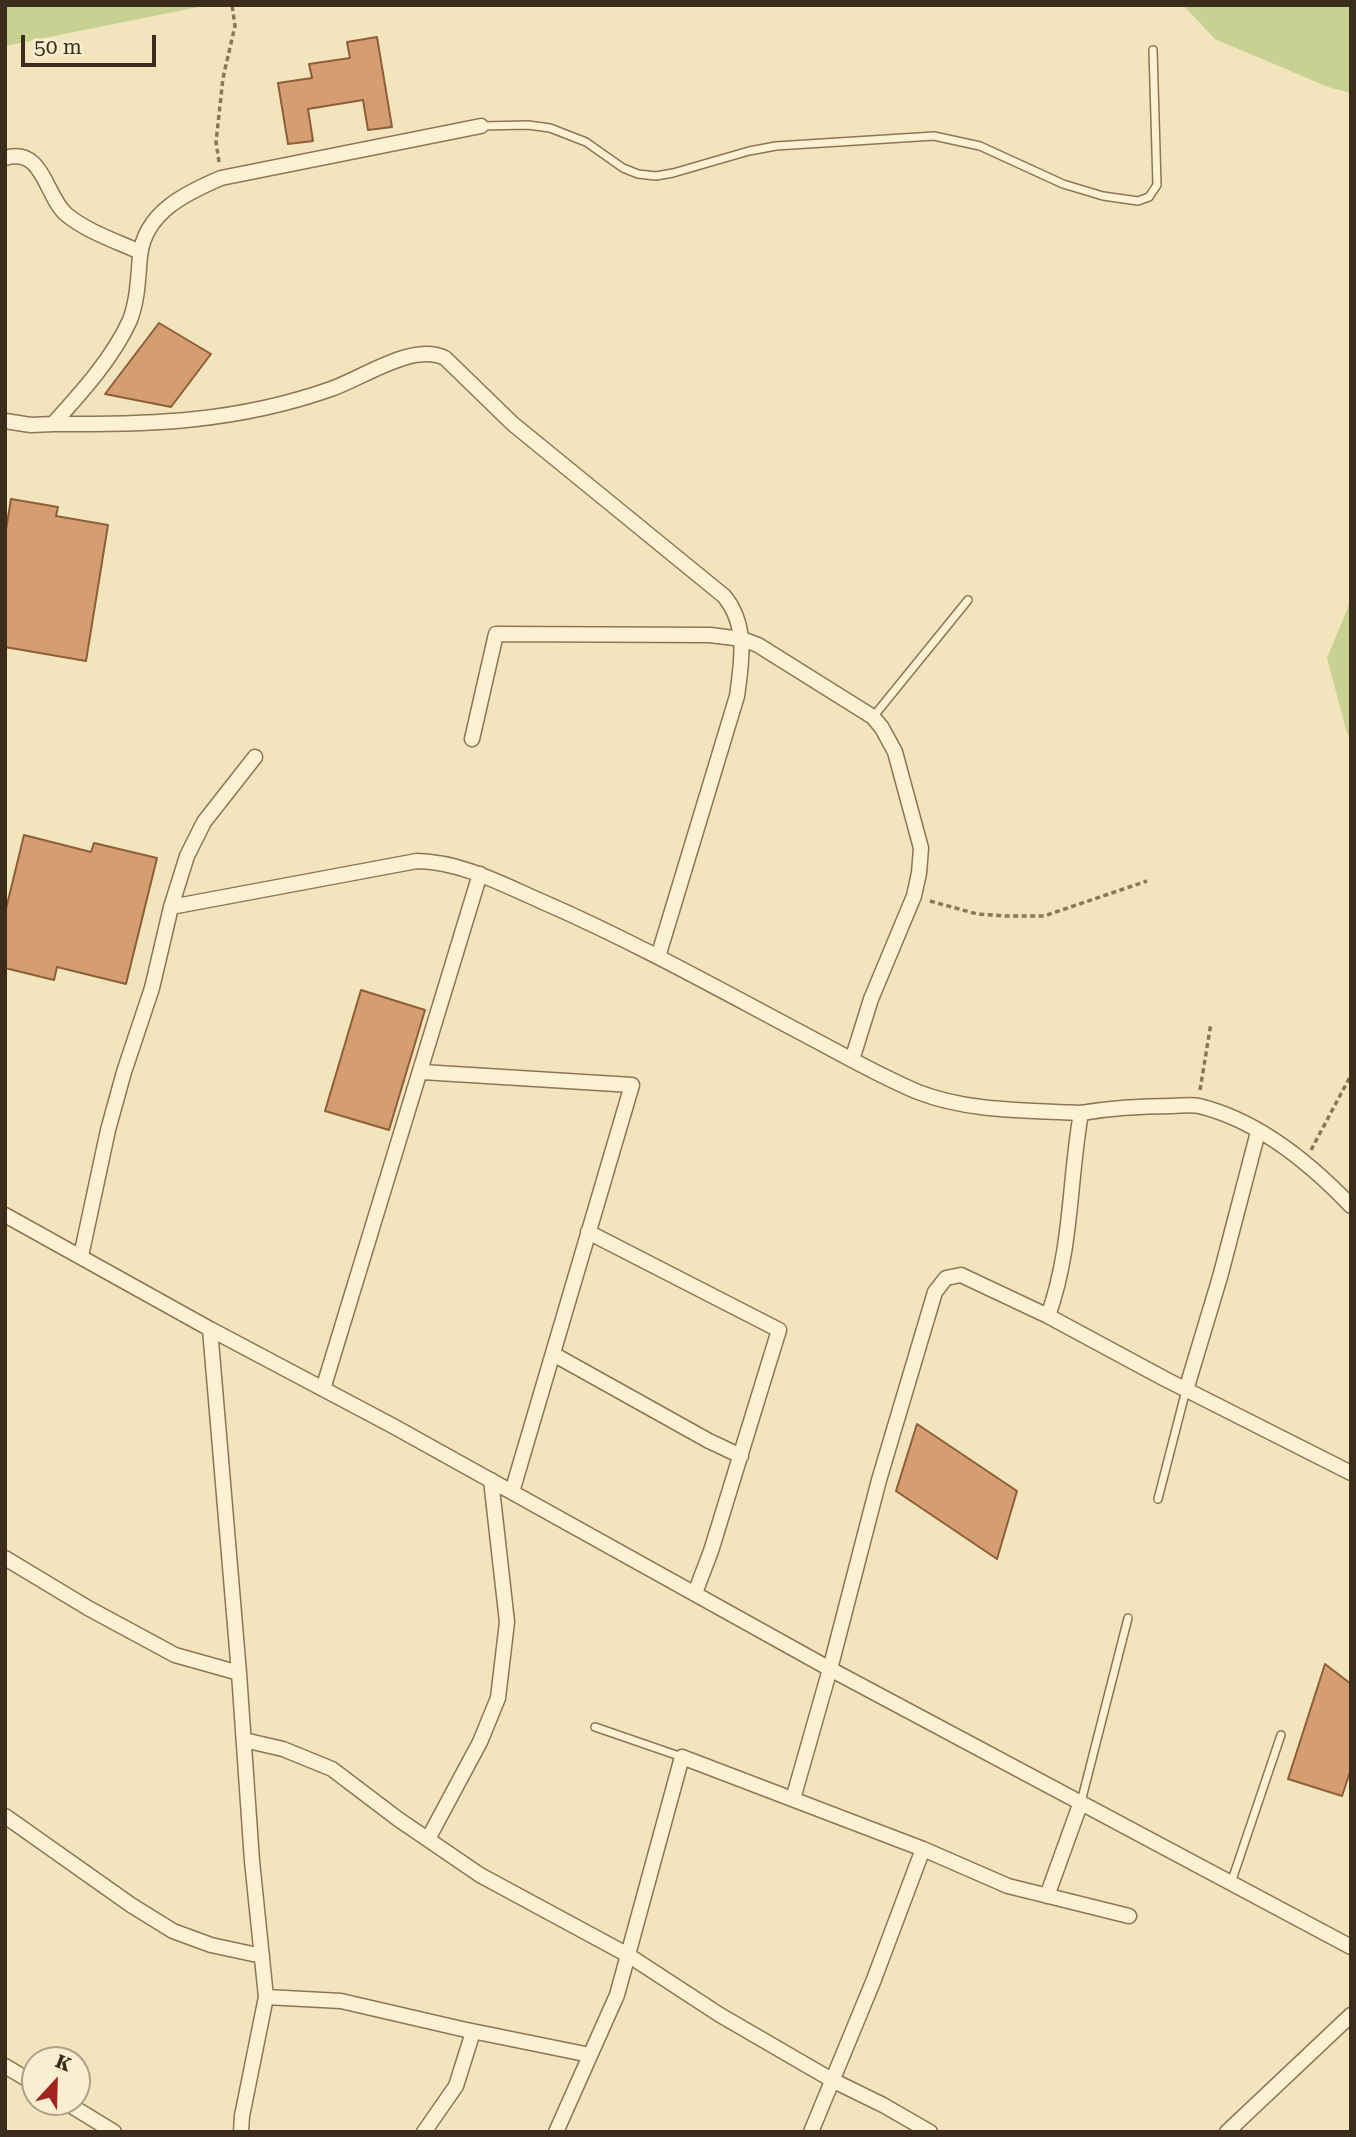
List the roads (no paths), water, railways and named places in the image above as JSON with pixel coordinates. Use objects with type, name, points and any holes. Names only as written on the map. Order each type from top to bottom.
[{"type":"street","points":[[53,424],[78,396],[123,334],[137,295],[140,252],[146,235],[170,204],[221,178],[481,126]]},
{"type":"street","points":[[5,158],[19,156],[34,162],[40,168],[63,212],[80,225],[140,252]]},
{"type":"street","points":[[5,421],[31,425],[147,424],[222,417],[262,409],[331,389],[412,354],[422,352],[439,355],[450,362],[513,424],[724,596],[738,619],[742,639],[740,676],[732,716],[658,957]]},
{"type":"street","points":[[472,739],[496,634],[710,635],[742,639],[772,653],[873,717],[883,728],[895,752],[921,848],[914,896],[881,972],[852,1060]]},
{"type":"street","points":[[81,1256],[108,1130],[152,988],[171,907],[187,856],[204,822],[255,757]]},
{"type":"street","points":[[171,907],[417,861],[451,864],[590,922],[918,1092],[953,1103],[983,1107],[1081,1113],[1113,1108],[1197,1106],[1258,1132],[1304,1163],[1351,1206]]},
{"type":"street","points":[[323,1389],[422,1072],[480,874]]},
{"type":"street","points":[[422,1072],[632,1085],[512,1492]]},
{"type":"street","points":[[1048,1316],[1066,1250],[1073,1159],[1081,1113]]},
{"type":"street","points":[[1186,1390],[1224,1265],[1258,1132]]},
{"type":"street","points":[[5,1215],[830,1668],[1351,1947]]},
{"type":"street","points":[[588,1232],[779,1330],[711,1551],[695,1593]]},
{"type":"street","points":[[793,1799],[878,1480],[939,1284],[953,1275],[970,1277],[1351,1473]]},
{"type":"street","points":[[210,1329],[266,1997],[241,2132]]},
{"type":"street","points":[[552,1354],[741,1456]]},
{"type":"street","points":[[428,1839],[480,1742],[498,1698],[507,1622],[491,1480]]},
{"type":"street","points":[[5,1558],[88,1608],[175,1655],[239,1673]]},
{"type":"street","points":[[244,1741],[284,1749],[332,1769],[480,1875],[628,1955],[720,2015],[832,2080],[930,2132]]},
{"type":"street","points":[[556,2132],[617,1994],[682,1757],[923,1849],[1008,1886],[1129,1916]]},
{"type":"street","points":[[1047,1896],[1082,1802]]},
{"type":"street","points":[[5,1816],[131,1905],[173,1931],[211,1945],[262,1956]]},
{"type":"street","points":[[811,2132],[873,1982],[923,1849]]},
{"type":"street","points":[[266,1997],[341,2001],[473,2032],[590,2055]]},
{"type":"street","points":[[1227,2132],[1351,2015]]},
{"type":"street","points":[[424,2132],[456,2086],[473,2032]]},
{"type":"street","points":[[5,2066],[21,2076]]},
{"type":"street","points":[[88,2116],[114,2132]]},
{"type":"lane","points":[[481,126],[528,125],[550,128],[586,142],[623,168],[638,174],[656,176],[776,146],[942,137],[980,146],[1044,176],[1083,190],[1138,201],[1149,197],[1157,185],[1153,50]]},
{"type":"lane","points":[[873,717],[968,600]]},
{"type":"lane","points":[[1158,1499],[1186,1390]]},
{"type":"lane","points":[[1082,1802],[1128,1618]]},
{"type":"lane","points":[[595,1727],[682,1757]]},
{"type":"lane","points":[[1231,1883],[1282,1735]]}]
